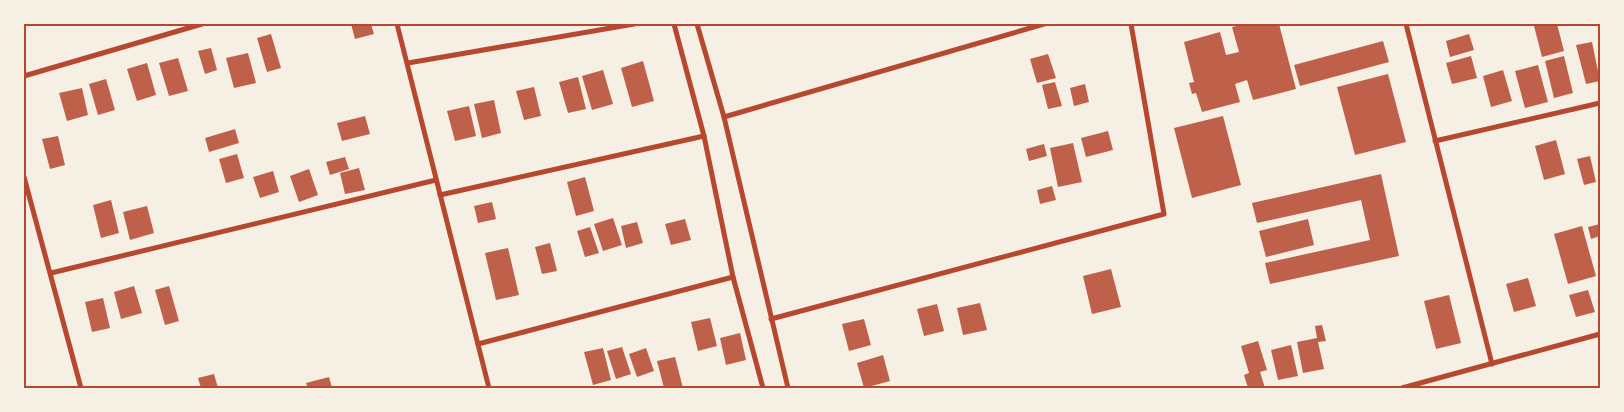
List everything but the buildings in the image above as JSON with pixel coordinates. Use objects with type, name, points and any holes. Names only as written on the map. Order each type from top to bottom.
[{"type":"street","points":[[24,76],[202,24]]},
{"type":"street","points":[[397,24],[489,388]]},
{"type":"street","points":[[408,63],[634,24]]},
{"type":"street","points":[[674,24],[704,136],[733,277],[763,388]]},
{"type":"street","points":[[698,24],[724,117],[788,388]]},
{"type":"street","points":[[724,117],[1044,24]]},
{"type":"street","points":[[771,319],[1164,214],[1130,24]]},
{"type":"street","points":[[1406,24],[1492,364]]},
{"type":"street","points":[[1435,141],[1600,103]]},
{"type":"street","points":[[440,195],[704,136]]},
{"type":"street","points":[[24,177],[81,388]]},
{"type":"street","points":[[51,273],[436,180]]},
{"type":"street","points":[[478,344],[733,277]]},
{"type":"street","points":[[1402,388],[1424,385],[1600,334]]}]
